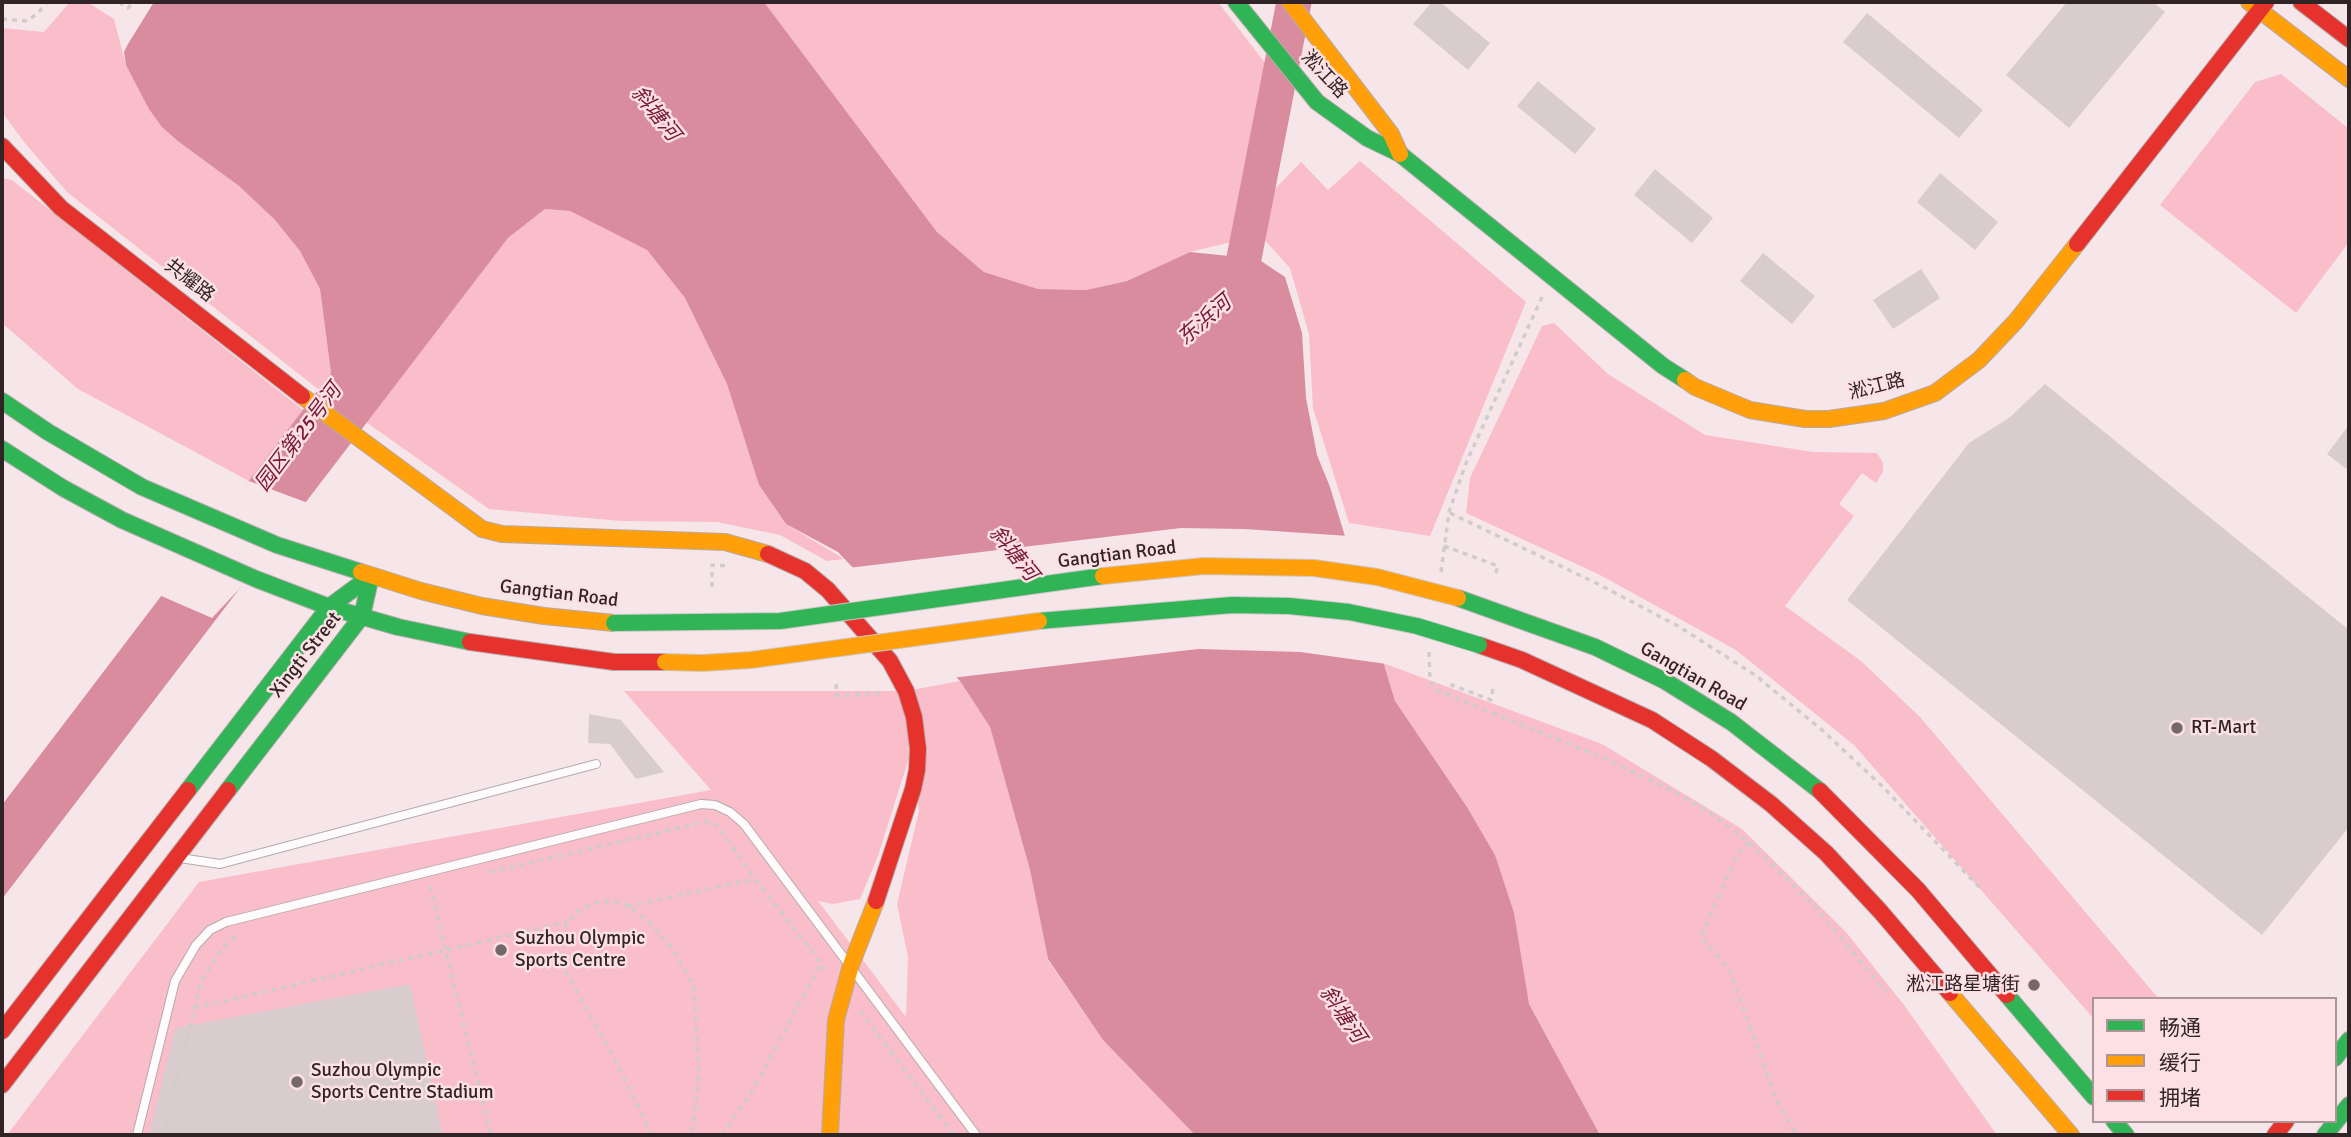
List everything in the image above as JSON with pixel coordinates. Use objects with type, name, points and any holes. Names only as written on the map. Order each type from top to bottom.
[{"type":"main road","name":"淞江路","points":[[1236,2],[1301,84],[1338,119],[1367,138],[1400,154],[1643,350],[1695,387],[1750,410],[1805,419],[1829,419],[1884,411],[1935,393],[1979,360],[2016,321],[2258,4]]},
{"type":"main road","name":"淞江路","points":[[1290,2],[1391,134],[1400,154]]},
{"type":"main road","points":[[2301,2],[2349,39]]},
{"type":"main road","points":[[2258,4],[2349,79]]},
{"type":"main road","name":"共耀路","points":[[2,146],[61,208],[306,399],[482,529],[502,534],[725,542],[781,558],[804,571],[828,590],[890,661],[906,691],[914,716],[918,748],[914,789],[885,877],[851,965],[836,1020],[830,1135]]},
{"type":"main road","name":"Gangtian Road","points":[[2,401],[48,432],[142,487],[276,545],[371,576],[482,606],[544,616],[614,623],[726,624],[780,621],[1088,578],[1204,566],[1314,568],[1377,578],[1458,598],[1595,647],[1665,681],[1731,722],[1771,751],[1814,785],[1865,834],[1917,890],[2092,1095]]},
{"type":"main road","points":[[2,449],[63,488],[122,520],[251,577],[329,607],[467,642],[534,653],[614,662],[702,663],[751,660],[1072,617],[1232,605],[1349,612],[1417,626],[1479,645],[1535,665],[1652,720],[1712,759],[1771,804],[1826,853],[1880,911],[2071,1135]]},
{"type":"main road","name":"Xingti Street","points":[[2,1031],[329,607],[371,576]]},
{"type":"main road","name":"Xingti Street","points":[[2,1084],[362,616],[371,576]]},
{"type":"main road","points":[[2337,1055],[2349,1040]]},
{"type":"main road","points":[[2337,1120],[2349,1105]]},
{"type":"lane","points":[[177,857],[220,864],[596,764]]},
{"type":"lane","points":[[138,1135],[175,981],[196,945],[210,930],[226,922],[426,872],[701,804],[715,804],[744,824],[976,1135]]},
{"type":"path","points":[[2,19],[27,20],[38,13],[47,2]]},
{"type":"path","points":[[119,2],[128,8],[133,2]]},
{"type":"path","points":[[1449,512],[1678,626],[1755,675],[1822,730],[1884,788],[1982,890]]},
{"type":"path","points":[[1444,546],[1498,566],[1495,575]]},
{"type":"path","points":[[712,565],[712,587]]},
{"type":"path","points":[[836,684],[837,696],[883,693]]},
{"type":"path","points":[[1447,696],[1452,685],[1491,699],[1493,688]]},
{"type":"path","points":[[482,874],[709,821],[717,826],[834,980]]},
{"type":"path","points":[[1749,842],[1737,855],[1701,937],[1729,969],[1777,1101],[1796,1135]]},
{"type":"path","points":[[426,872],[491,1135]]},
{"type":"path","points":[[628,906],[755,879]]},
{"type":"path","points":[[652,1135],[612,1054],[563,967],[561,939],[567,922],[580,910],[594,903],[610,901],[628,906],[648,920],[673,950],[694,987],[699,1075],[692,1135]]},
{"type":"path","points":[[194,1008],[567,922]]},
{"type":"path","points":[[163,1135],[201,981],[223,947],[237,934],[247,931]]},
{"type":"path","points":[[722,1135],[753,1090],[821,963]]},
{"type":"path","points":[[859,1010],[954,1135]]},
{"type":"shaded area","points":[[70,2],[87,2],[114,19],[126,65],[179,142],[239,186],[272,217],[300,251],[320,289],[331,373],[318,389],[67,192],[2,112],[2,28],[44,32]]},
{"type":"shaded area","points":[[764,2],[1218,2],[1269,68],[1231,242],[1190,252],[1127,281],[1086,290],[1038,289],[984,272],[937,232]]},
{"type":"shaded area","points":[[2281,74],[2349,129],[2349,242],[2296,313],[2160,205],[2255,82]]},
{"type":"shaded area","points":[[1360,161],[1526,302],[1430,536],[1349,523],[1313,408],[1309,334],[1290,268],[1261,236],[1264,200],[1301,162],[1328,190]]},
{"type":"shaded area","points":[[2,178],[12,180],[303,410],[249,481],[78,389],[2,323]]},
{"type":"shaded area","points":[[545,209],[570,211],[647,250],[685,298],[727,384],[759,485],[786,524],[844,559],[827,561],[780,535],[717,522],[621,521],[489,509],[366,422],[508,238]]},
{"type":"shaded area","points":[[1554,323],[1608,374],[1705,435],[1813,452],[1877,453],[1883,463],[1883,472],[1876,483],[1862,473],[1839,504],[1854,516],[1785,606],[1861,661],[1920,717],[2157,997],[2092,997],[2092,1017],[1854,745],[1736,650],[1600,575],[1466,513],[1470,478],[1542,326]]},
{"type":"shaded area","points":[[1383,663],[1602,744],[1742,829],[1846,932],[1904,1005],[1997,1135],[1600,1135],[1529,1004],[1495,855],[1467,807],[1395,701]]},
{"type":"shaded area","name":"Suzhou Olympic Sports Centre","points":[[960,681],[990,727],[1030,870],[1048,960],[1103,1040],[1195,1135],[7,1135],[199,882],[711,790],[624,691],[906,691]],"holes":[[[908,708],[919,811],[897,904],[908,957],[906,1017],[818,901],[833,904],[860,899],[878,856],[909,758]]]},
{"type":"water","points":[[154,2],[764,2],[937,232],[984,272],[1038,289],[1086,290],[1127,281],[1190,252],[1258,259],[1285,277],[1302,333],[1306,398],[1317,455],[1330,487],[1395,701],[1467,807],[1495,855],[1514,913],[1529,1004],[1600,1135],[1195,1135],[1103,1040],[1048,959],[1030,870],[990,727],[960,681],[838,552],[786,524],[759,485],[727,384],[685,298],[647,250],[570,211],[545,209],[508,238],[2,899],[2,805],[331,373],[320,289],[300,251],[274,219],[239,186],[162,127],[149,109],[126,65],[124,52]]},
{"type":"pier","points":[[249,481],[308,503],[259,568],[212,618],[159,595],[222,511]]},
{"type":"pier","points":[[1181,528],[1349,536],[1387,664],[1300,652],[1198,649],[951,678],[848,568]]},
{"type":"building","points":[[1432,2],[1440,2],[1490,43],[1468,70],[1413,24]]},
{"type":"building","points":[[2067,2],[2153,2],[2165,12],[2069,128],[2006,75]]},
{"type":"building","points":[[1867,13],[1983,110],[1959,138],[1843,42]]},
{"type":"building","points":[[1538,81],[1596,129],[1575,154],[1517,106]]},
{"type":"building","points":[[1655,169],[1713,218],[1692,243],[1634,195]]},
{"type":"building","points":[[1940,173],[1998,222],[1975,250],[1917,202]]},
{"type":"building","points":[[1763,253],[1815,296],[1792,324],[1740,281]]},
{"type":"building","points":[[1921,269],[1940,298],[1893,329],[1873,300]]},
{"type":"building","name":"RT-Mart","points":[[2045,384],[2349,630],[2349,827],[2262,935],[1847,600],[1969,443],[2009,418]]},
{"type":"building","points":[[2349,425],[2349,471],[2327,454]]},
{"type":"building","points":[[589,714],[621,720],[664,772],[636,779],[610,744],[588,743]]},
{"type":"building","name":"Suzhou Olympic Sports Centre Stadium","points":[[410,984],[443,1135],[149,1135],[175,1028]]},
{"type":"waterway","name":"东浜河","points":[[1229,301],[1237,294],[1294,2]]},
{"type":"traffic: fast","points":[[1236,2],[1317,102],[1367,138],[1400,154],[1663,366],[1685,380]]},
{"type":"traffic: fast","points":[[2,401],[48,432],[142,487],[277,545],[361,572]]},
{"type":"traffic: fast","points":[[2,449],[63,488],[122,520],[256,579],[329,607],[398,627],[470,642]]},
{"type":"traffic: fast","points":[[188,790],[329,607],[371,576]]},
{"type":"traffic: fast","points":[[228,790],[362,616],[371,576]]},
{"type":"traffic: fast","points":[[614,623],[780,621],[1103,576]]},
{"type":"traffic: fast","points":[[1458,598],[1595,647],[1665,681],[1731,722],[1820,791]]},
{"type":"traffic: fast","points":[[1039,621],[1232,605],[1289,606],[1349,612],[1417,626],[1479,645]]},
{"type":"traffic: fast","points":[[2007,995],[2092,1095]]},
{"type":"traffic: fast","points":[[2337,1055],[2349,1040]]},
{"type":"traffic: fast","points":[[2337,1120],[2349,1105]]},
{"type":"traffic: fast","points":[[2116,1123],[2126,1135]]},
{"type":"traffic: fast","points":[[2325,1135],[2335,1123]]},
{"type":"traffic: slow","points":[[1290,2],[1391,134],[1400,154]]},
{"type":"traffic: slow","points":[[2249,2],[2349,79]]},
{"type":"traffic: slow","points":[[1685,380],[1695,387],[1750,410],[1805,419],[1829,419],[1884,411],[1935,393],[1979,360],[2016,321],[2077,244]]},
{"type":"traffic: slow","points":[[302,396],[482,529],[502,534],[725,542],[768,554]]},
{"type":"traffic: slow","points":[[1103,576],[1204,566],[1314,568],[1377,577],[1458,598]]},
{"type":"traffic: slow","points":[[361,572],[482,606],[614,623]]},
{"type":"traffic: slow","points":[[665,662],[751,660],[1039,621]]},
{"type":"traffic: slow","points":[[830,1135],[836,1020],[851,965],[876,901]]},
{"type":"traffic: slow","points":[[1950,993],[2071,1135]]},
{"type":"traffic: jam","points":[[2077,244],[2266,2]]},
{"type":"traffic: jam","points":[[2301,2],[2349,39]]},
{"type":"traffic: jam","points":[[2,146],[61,208],[302,396]]},
{"type":"traffic: jam","points":[[768,554],[805,571],[828,590],[890,661],[906,691],[914,717],[918,749],[917,770],[876,901]]},
{"type":"traffic: jam","points":[[470,642],[614,662],[665,662]]},
{"type":"traffic: jam","points":[[1479,645],[1522,660],[1652,720],[1712,759],[1771,804],[1826,853],[1950,993]]},
{"type":"traffic: jam","points":[[2,1031],[188,790]]},
{"type":"traffic: jam","points":[[2,1085],[228,790]]},
{"type":"traffic: jam","points":[[1820,791],[1918,890],[2007,995]]},
{"type":"traffic: jam","points":[[2275,1135],[2284,1123]]},
{"type":"place","name":"RT-Mart","points":[[2177,728]]},
{"type":"place","name":"Suzhou Olympic Sports Centre","points":[[501,950]]},
{"type":"place","name":"淞江路星塘街","points":[[2034,985]]},
{"type":"place","name":"Suzhou Olympic Sports Centre Stadium","points":[[297,1082]]},
{"type":"water label","name":"斜塘河","points":[[655,114]]},
{"type":"water label","name":"园区第25号河","points":[[299,438]]},
{"type":"water label","name":"斜塘河","points":[[1013,554]]},
{"type":"water label","name":"斜塘河","points":[[1342,1015]]}]
